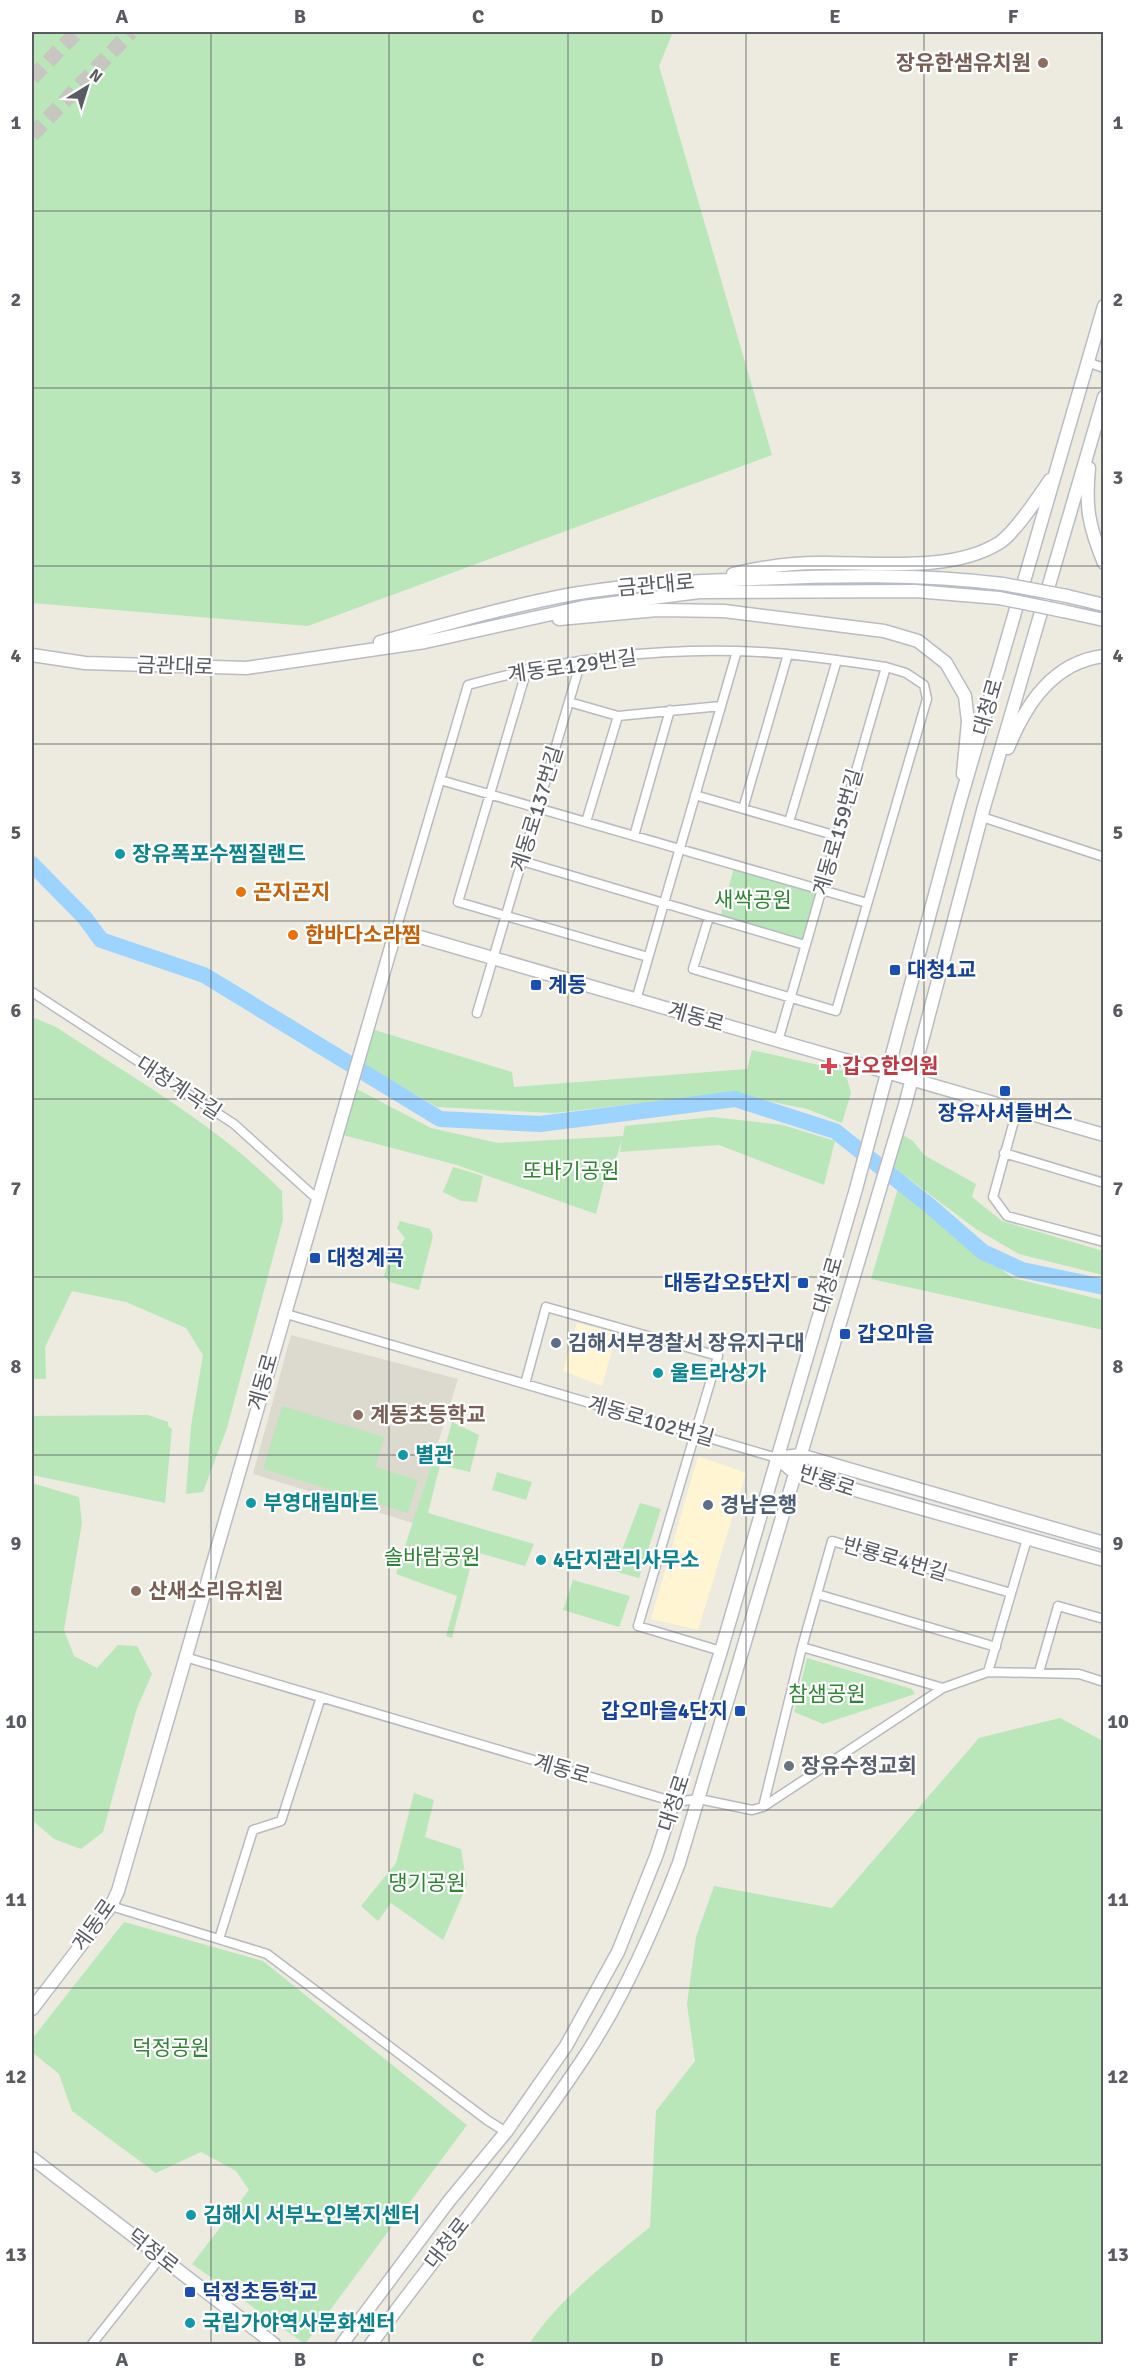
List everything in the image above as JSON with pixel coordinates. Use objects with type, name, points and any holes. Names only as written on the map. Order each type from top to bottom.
[{"type":"main road","name":"대청로","points":[[342,2344],[449,2202],[506,2132],[566,2046],[618,1952],[657,1854],[721,1651],[856,1189],[959,805],[1104,306]]},
{"type":"main road","name":"대청로","points":[[371,2344],[521,2148],[584,2058],[615,2004],[658,1918],[679,1863],[873,1204],[902,1115],[983,812],[1104,397]]},
{"type":"main road","points":[[1091,440],[1087,489],[1089,529],[1104,563]]},
{"type":"main road","points":[[700,581],[778,565],[946,562],[999,543],[1035,503],[1058,469]]},
{"type":"main road","name":"금관대로","points":[[318,659],[523,605],[574,594],[700,581],[872,576],[943,577],[1003,584],[1104,604]]},
{"type":"main road","name":"금관대로","points":[[32,655],[86,663],[246,668],[424,642],[583,607],[699,592],[915,591],[999,598],[1104,621]]},
{"type":"main road","points":[[501,625],[657,610],[724,611],[884,631],[918,641],[946,663],[964,696],[968,722],[959,805]]},
{"type":"main road","points":[[983,812],[1024,713],[1043,687],[1068,666],[1104,656]]},
{"type":"main road","name":"계동로","points":[[32,2009],[111,1906],[118,1891],[342,1108],[396,930],[1104,1136]]},
{"type":"main road","name":"반룡로","points":[[777,1458],[800,1455],[1104,1543]]},
{"type":"main road","name":"반룡로","points":[[777,1458],[795,1473],[1104,1560]]},
{"type":"main road","name":"덕정로","points":[[32,2158],[274,2344]]},
{"type":"street","points":[[1087,362],[1104,368]]},
{"type":"street","name":"계동로129번길","points":[[396,930],[468,685],[527,669],[581,661],[690,651],[788,654],[886,667],[906,673],[924,685],[927,699],[867,903]]},
{"type":"street","points":[[636,1000],[737,651]]},
{"type":"street","points":[[743,809],[788,654]]},
{"type":"street","points":[[789,822],[837,660]]},
{"type":"street","name":"계동로137번길","points":[[477,1013],[581,661]]},
{"type":"street","name":"계동로159번길","points":[[778,1041],[886,667]]},
{"type":"street","points":[[527,669],[459,902],[648,957]]},
{"type":"street","points":[[569,702],[618,716],[721,706]]},
{"type":"street","points":[[634,836],[670,710]]},
{"type":"street","points":[[586,822],[618,716]]},
{"type":"street","points":[[440,780],[867,903],[836,1011],[693,969],[709,917]]},
{"type":"street","points":[[695,795],[837,836]]},
{"type":"street","points":[[983,812],[1104,857]]},
{"type":"street","points":[[522,861],[806,945]]},
{"type":"street","name":"대청계곡길","points":[[32,992],[234,1124],[316,1198]]},
{"type":"street","points":[[1017,1110],[993,1197],[1007,1216],[1104,1242]]},
{"type":"street","points":[[1004,1153],[1104,1183]]},
{"type":"street","points":[[525,1384],[546,1306],[718,1356],[638,1626],[721,1651]]},
{"type":"street","name":"계동로102번길","points":[[283,1313],[777,1458]]},
{"type":"street","points":[[988,1672],[1027,1539]]},
{"type":"street","name":"반룡로4번길","points":[[763,1807],[802,1647],[832,1540],[1011,1593]]},
{"type":"street","points":[[817,1594],[996,1647]]},
{"type":"street","points":[[1039,1672],[1058,1606],[1104,1619]]},
{"type":"street","points":[[802,1647],[943,1688]]},
{"type":"street","name":"계동로","points":[[185,1657],[675,1802],[699,1799],[752,1810],[763,1807]]},
{"type":"street","points":[[763,1807],[943,1688],[988,1672],[1079,1674],[1104,1682]]},
{"type":"street","points":[[219,1939],[253,1830],[281,1821],[321,1697]]},
{"type":"street","points":[[111,1906],[267,1954],[506,2132]]},
{"type":"street","points":[[92,2344],[161,2257]]},
{"type":"shaded area","points":[[577,1323],[617,1333],[602,1386],[563,1371]]},
{"type":"shaded area","name":"계동초등학교","points":[[291,1335],[458,1379],[413,1523],[253,1474]]},
{"type":"shaded area","points":[[698,1456],[746,1473],[698,1630],[651,1619]]},
{"type":"green space","points":[[32,32],[673,32],[659,66],[772,455],[308,626],[32,603]]},
{"type":"green space","name":"새싹공원","points":[[734,868],[819,892],[805,942],[720,918]]},
{"type":"green space","points":[[32,1017],[56,1027],[174,1103],[257,1167],[282,1191],[283,1220],[227,1428],[203,1492],[186,1494],[191,1426],[203,1355],[186,1328],[126,1302],[72,1291],[45,1347],[46,1379],[32,1379]]},
{"type":"green space","points":[[368,1028],[512,1072],[514,1087],[747,1069],[752,1050],[845,1071],[851,1093],[842,1123],[807,1109],[729,1093],[554,1113],[437,1107],[362,1064]]},
{"type":"green space","name":"또바기공원","points":[[353,1087],[431,1128],[498,1143],[623,1136],[625,1126],[712,1117],[783,1125],[835,1141],[824,1185],[719,1145],[620,1152],[622,1140],[608,1183],[604,1182],[596,1214],[457,1165],[339,1134]]},
{"type":"green space","points":[[898,1132],[913,1141],[924,1155],[976,1184],[972,1197],[1002,1221],[1103,1251],[1103,1275],[1019,1254],[976,1229],[889,1164]]},
{"type":"green space","points":[[453,1167],[483,1176],[477,1202],[461,1201],[443,1192]]},
{"type":"green space","points":[[899,1185],[941,1224],[1013,1278],[1103,1300],[1103,1330],[871,1279]]},
{"type":"green space","points":[[400,1221],[430,1229],[433,1236],[419,1290],[390,1282],[384,1276],[391,1253],[395,1254],[405,1238],[397,1228]]},
{"type":"green space","points":[[282,1406],[384,1437],[375,1467],[418,1480],[408,1513],[263,1469]]},
{"type":"green space","points":[[148,1415],[168,1422],[168,1426],[172,1429],[165,1503],[32,1475],[32,1416]]},
{"type":"green space","name":"솔바람공원","points":[[452,1422],[479,1435],[470,1472],[440,1465],[428,1513],[534,1544],[525,1566],[476,1552],[476,1545],[452,1638],[446,1636],[457,1596],[396,1574],[436,1450],[444,1451]]},
{"type":"green space","points":[[497,1472],[532,1482],[526,1500],[492,1490]]},
{"type":"green space","points":[[32,1483],[79,1497],[82,1523],[64,1630],[74,1656],[97,1668],[118,1645],[137,1646],[152,1674],[137,1708],[103,1832],[81,1849],[54,1839],[32,1820]]},
{"type":"green space","points":[[640,1503],[661,1509],[639,1578],[614,1571]]},
{"type":"green space","points":[[573,1580],[630,1596],[619,1627],[563,1610]]},
{"type":"green space","name":"참샘공원","points":[[807,1658],[912,1689],[915,1694],[823,1724],[794,1712]]},
{"type":"green space","points":[[1060,1718],[1103,1741],[1103,2344],[529,2344],[570,2296],[650,2227],[656,2111],[695,2061],[687,2004],[696,1937],[714,1886],[832,1908],[979,1738]]},
{"type":"green space","name":"댕기공원","points":[[414,1793],[434,1800],[425,1837],[461,1849],[467,1885],[443,1940],[391,1903],[378,1921],[361,1906],[396,1863]]},
{"type":"green space","name":"덕정공원","points":[[124,1922],[263,1961],[467,2125],[305,2344],[192,2264],[249,2190],[236,2171],[201,2152],[156,2173],[72,2111],[59,2074],[32,2052],[32,2039]]},
{"type":"waterway","points":[[32,864],[85,918],[101,940],[204,975],[440,1119],[540,1124],[735,1099],[835,1131],[930,1206],[983,1252],[1022,1270],[1104,1287]]},
{"type":"tunnel","points":[[32,78],[77,32]]},
{"type":"tunnel","points":[[32,135],[131,32]]},
{"type":"place","name":"장유한샘유치원","points":[[1043,63]]},
{"type":"place","name":"장유폭포수찜질랜드","points":[[120,854]]},
{"type":"place","name":"곤지곤지","points":[[241,892]]},
{"type":"place","name":"한바다소라찜","points":[[293,935]]},
{"type":"place","name":"대청1교","points":[[895,970]]},
{"type":"place","name":"계동","points":[[536,985]]},
{"type":"place","name":"갑오한의원","points":[[829,1066]]},
{"type":"place","name":"장유사셔틀버스","points":[[1005,1091]]},
{"type":"place","name":"대청계곡","points":[[315,1258]]},
{"type":"place","name":"대동갑오5단지","points":[[803,1283]]},
{"type":"place","name":"갑오마을","points":[[845,1334]]},
{"type":"place","name":"김해서부경찰서 장유지구대","points":[[556,1343]]},
{"type":"place","name":"울트라상가","points":[[658,1373]]},
{"type":"place","name":"계동초등학교","points":[[358,1415]]},
{"type":"place","name":"별관","points":[[403,1455]]},
{"type":"place","name":"부영대림마트","points":[[251,1503]]},
{"type":"place","name":"경남은행","points":[[708,1505]]},
{"type":"place","name":"4단지관리사무소","points":[[541,1560]]},
{"type":"place","name":"산새소리유치원","points":[[136,1591]]},
{"type":"place","name":"갑오마을4단지","points":[[740,1711]]},
{"type":"place","name":"장유수정교회","points":[[789,1766]]},
{"type":"place","name":"김해시 서부노인복지센터","points":[[191,2215]]},
{"type":"place","name":"덕정초등학교","points":[[190,2292]]},
{"type":"place","name":"국립가야역사문화센터","points":[[190,2323]]}]
